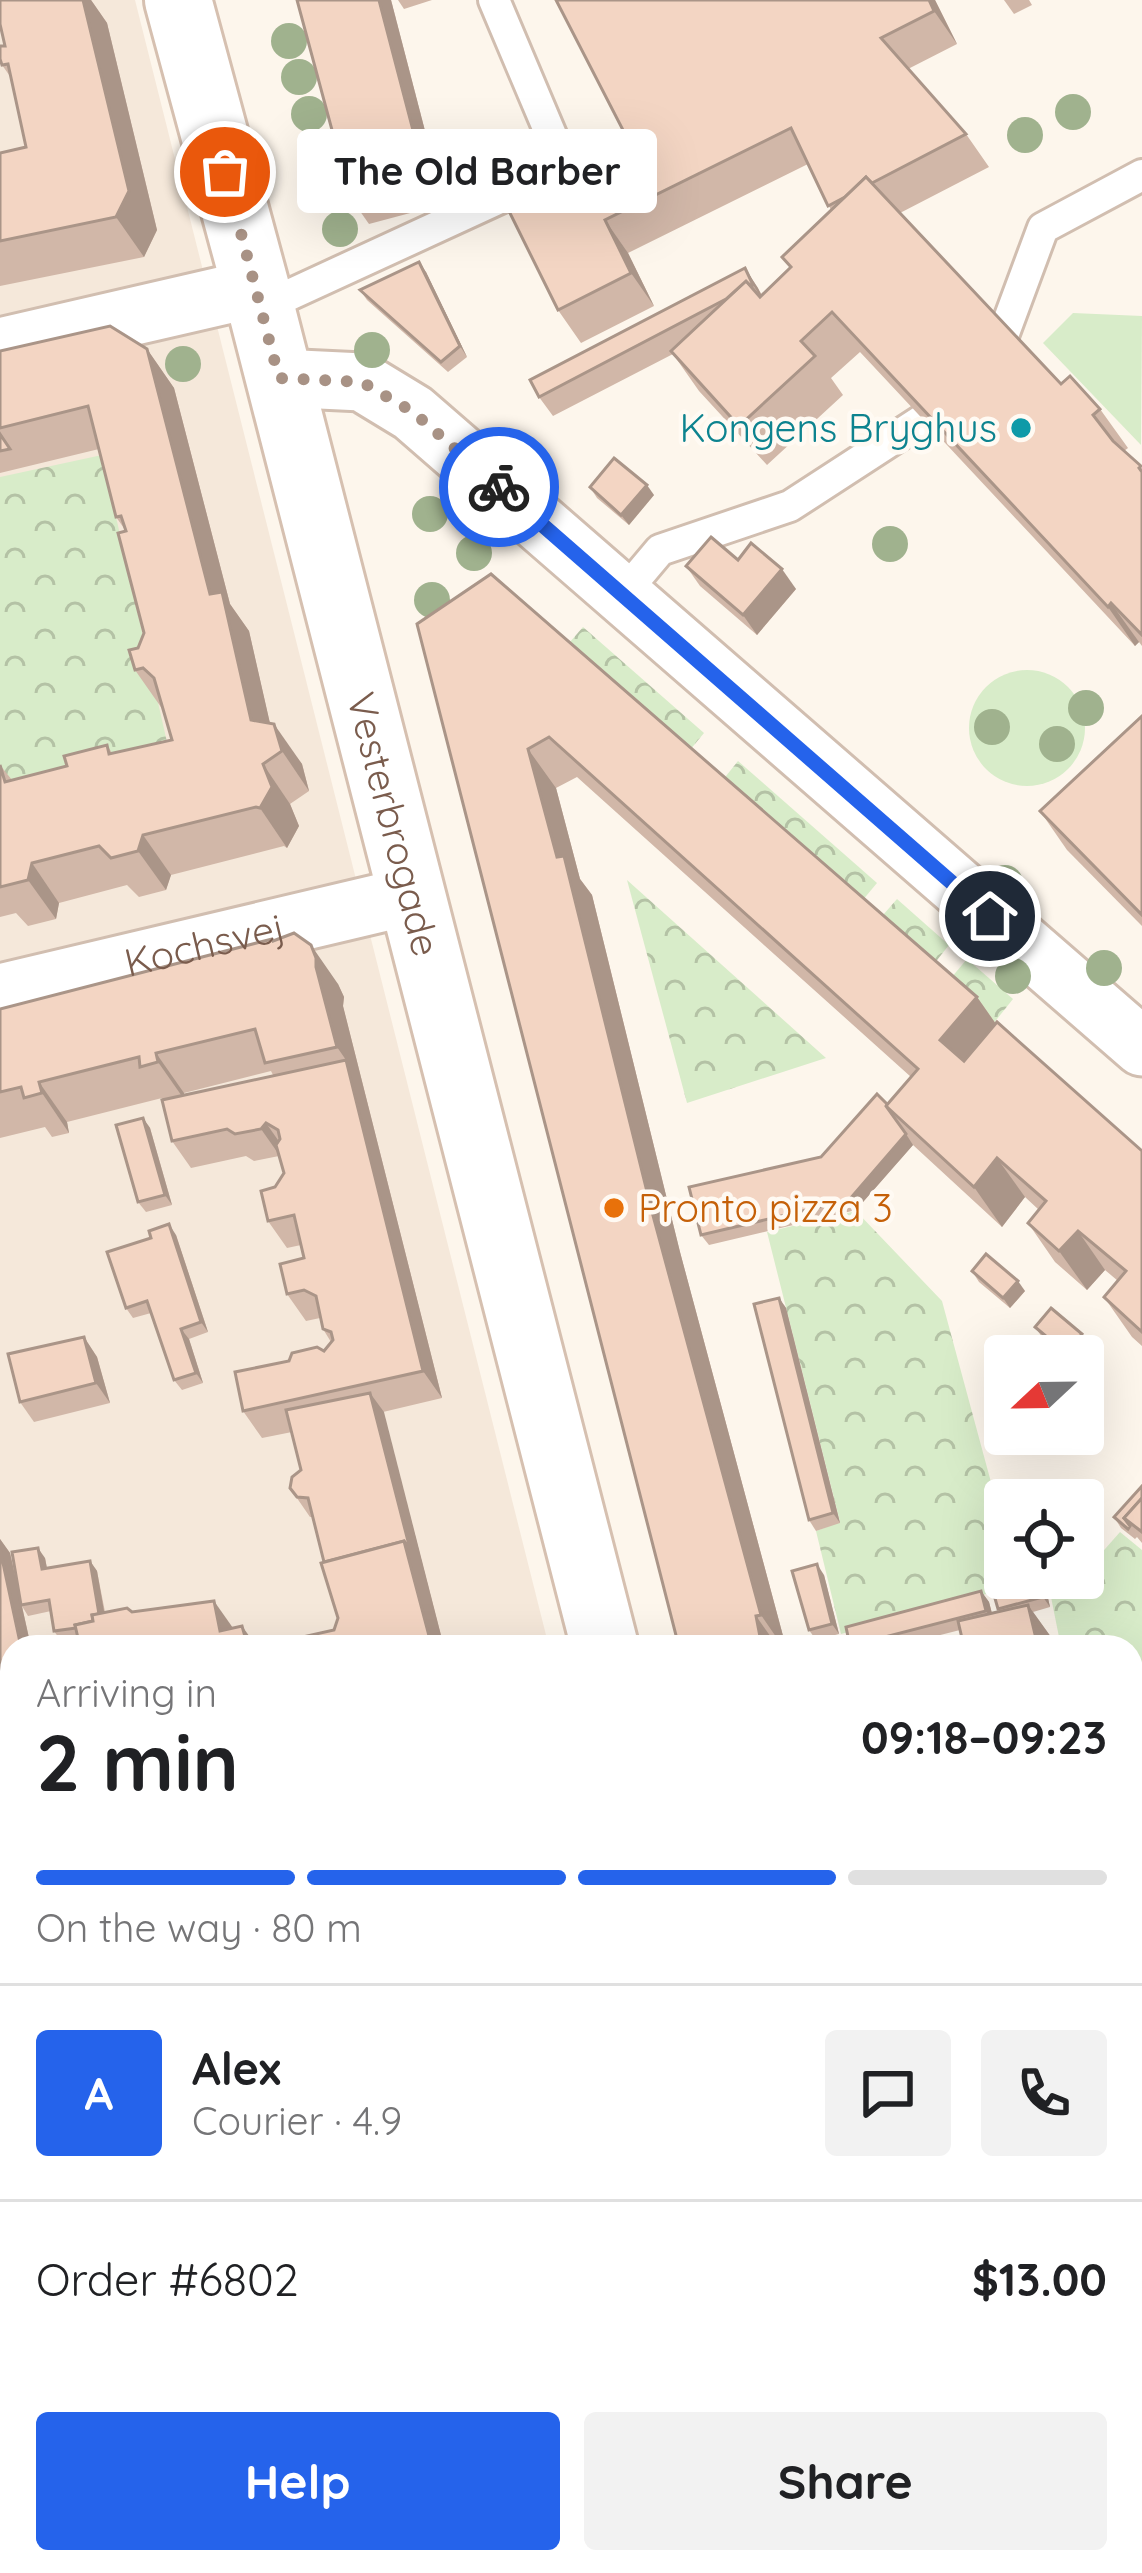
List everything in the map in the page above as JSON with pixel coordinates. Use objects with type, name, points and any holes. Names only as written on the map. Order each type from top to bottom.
[{"type":"street","name":"Vesterbrogade","points":[[178,0],[602,1635]]},
{"type":"street","points":[[0,346],[258,298]]},
{"type":"street","points":[[279,378],[362,382],[413,412],[1142,1047]]},
{"type":"street","name":"Kochsvej","points":[[0,993],[410,896]]},
{"type":"lane","points":[[258,298],[565,168],[494,0]]},
{"type":"lane","points":[[1004,333],[1043,227],[1142,175]]},
{"type":"lane","points":[[623,594],[660,550],[790,506],[924,419]]},
{"type":"shaded area","points":[[0,0],[135,0],[546,1635],[0,1635]]},
{"type":"green space","points":[[1073,313],[1142,316],[1141,445],[1043,343]]},
{"type":"green space","points":[[102,455],[169,751],[0,793],[0,477]]},
{"type":"green space","points":[[583,627],[704,733],[685,756],[563,650]]},
{"type":"green space","points":[[1027,670],[1049,674],[1068,687],[1081,706],[1085,728],[1081,750],[1068,769],[1049,782],[1027,786],[1005,782],[986,769],[973,750],[969,728],[973,706],[986,687],[1005,674]]},
{"type":"green space","points":[[738,761],[877,883],[857,907],[718,786]]},
{"type":"green space","points":[[627,880],[826,1058],[687,1103]]},
{"type":"green space","points":[[897,899],[949,945],[930,969],[876,923]]},
{"type":"green space","points":[[967,959],[1013,999],[993,1024],[946,984]]},
{"type":"green space","points":[[856,1211],[942,1301],[990,1479],[984,1479],[984,1595],[841,1634],[816,1531],[840,1522],[767,1232]]},
{"type":"green space","points":[[1120,1532],[1142,1550],[1142,1635],[1059,1635],[1051,1599],[1104,1599],[1104,1550]]},
{"type":"building","points":[[0,0],[83,0],[129,191],[116,217],[0,241],[0,153],[26,147],[8,64],[2,65],[0,59],[0,46],[5,46]]},
{"type":"building","points":[[297,0],[379,0],[425,176],[350,197]]},
{"type":"building","points":[[556,0],[929,0],[934,11],[881,38],[966,134],[872,183],[866,177],[828,206],[791,128],[605,220],[631,273],[558,310],[499,191],[623,130]]},
{"type":"building","name":"Kongens Bryghus","points":[[866,177],[1061,384],[1070,376],[1100,409],[1093,415],[1113,441],[1141,466],[1142,635],[1111,603],[1108,607],[832,312],[801,341],[815,356],[739,426],[671,351],[746,281],[760,297],[791,267],[782,257]]},
{"type":"building","points":[[419,262],[460,346],[441,362],[360,290]]},
{"type":"building","points":[[745,268],[753,285],[746,281],[726,299],[539,397],[530,380]]},
{"type":"building","points":[[110,326],[147,349],[210,594],[222,592],[251,720],[274,724],[282,751],[263,764],[272,787],[260,808],[143,835],[138,851],[111,858],[99,846],[32,863],[28,880],[0,887],[0,765],[5,782],[67,766],[64,756],[107,745],[109,754],[172,740],[154,678],[143,668],[135,670],[129,650],[138,648],[144,633],[118,533],[126,531],[121,516],[116,517],[88,406],[0,428],[0,351]]},
{"type":"building","points":[[614,458],[647,485],[621,515],[590,487]]},
{"type":"building","points":[[711,537],[738,560],[751,543],[782,569],[743,615],[686,566]]},
{"type":"building","points":[[491,574],[977,997],[940,1040],[964,1061],[997,1022],[1142,1151],[1142,1332],[1104,1297],[1126,1271],[1078,1231],[1059,1251],[1028,1223],[1046,1201],[997,1158],[974,1187],[886,1106],[918,1069],[549,737],[528,749],[557,857],[564,856],[652,1212],[761,1615],[756,1616],[760,1635],[676,1635],[417,624]]},
{"type":"building","points":[[1142,716],[1142,915],[1040,811]]},
{"type":"building","points":[[294,933],[311,945],[316,958],[337,1047],[265,1063],[255,1029],[156,1053],[158,1062],[140,1067],[139,1057],[39,1082],[42,1093],[24,1098],[21,1087],[0,1092],[0,1009]]},
{"type":"building","points":[[346,1060],[423,1371],[243,1411],[235,1372],[289,1361],[292,1353],[317,1347],[324,1351],[333,1340],[331,1332],[323,1329],[316,1296],[304,1290],[287,1294],[280,1264],[304,1258],[294,1215],[268,1221],[261,1191],[275,1187],[284,1173],[276,1145],[278,1130],[266,1123],[261,1129],[235,1134],[227,1129],[172,1141],[162,1100]]},
{"type":"building","points":[[877,1094],[906,1134],[849,1200],[701,1235],[689,1187],[821,1157]]},
{"type":"building","points":[[143,1118],[165,1195],[138,1202],[116,1125]]},
{"type":"building","points":[[169,1224],[201,1322],[181,1329],[196,1373],[174,1380],[147,1301],[126,1308],[107,1252],[151,1238],[149,1231]]},
{"type":"building","points":[[986,1254],[1018,1281],[1003,1298],[972,1271]]},
{"type":"building","points":[[779,1298],[833,1513],[809,1520],[754,1304]]},
{"type":"building","points":[[1051,1308],[1082,1334],[1045,1335],[1035,1327]]},
{"type":"building","points":[[84,1337],[96,1383],[20,1402],[8,1354]]},
{"type":"building","points":[[370,1393],[410,1549],[404,1541],[324,1562],[308,1498],[297,1497],[290,1488],[292,1477],[301,1470],[286,1410]]},
{"type":"building","points":[[1142,1486],[1142,1498],[1124,1518],[1128,1529],[1114,1517]]},
{"type":"building","points":[[1142,1498],[1142,1532],[1124,1518]]},
{"type":"building","points":[[404,1541],[429,1635],[312,1635],[334,1630],[338,1618],[321,1563]]},
{"type":"building","points":[[38,1548],[42,1569],[90,1561],[99,1614],[92,1615],[93,1621],[54,1631],[49,1600],[21,1605],[12,1552]]},
{"type":"building","points":[[0,1549],[18,1635],[0,1635]]},
{"type":"building","points":[[817,1564],[832,1624],[809,1630],[792,1571]]},
{"type":"building","points":[[981,1591],[986,1611],[893,1635],[848,1635],[846,1627]]},
{"type":"building","points":[[995,1599],[1036,1599],[998,1609]]},
{"type":"building","points":[[214,1601],[220,1631],[242,1626],[245,1635],[77,1635],[75,1625],[93,1621],[92,1615],[127,1608],[132,1612]]},
{"type":"building","points":[[1028,1605],[1035,1635],[961,1635],[958,1621]]},
{"type":"way so far","points":[[225,172],[279,378],[362,382],[413,412],[499,487]]},
{"type":"place","name":"The Old Barber","points":[[225,172]]},
{"type":"place","name":"Kongens Bryghus","points":[[1021,428]]},
{"type":"place","name":"Pronto pizza 3","points":[[614,1208]]},
{"type":"route","points":[[499,487],[990,916]]}]
